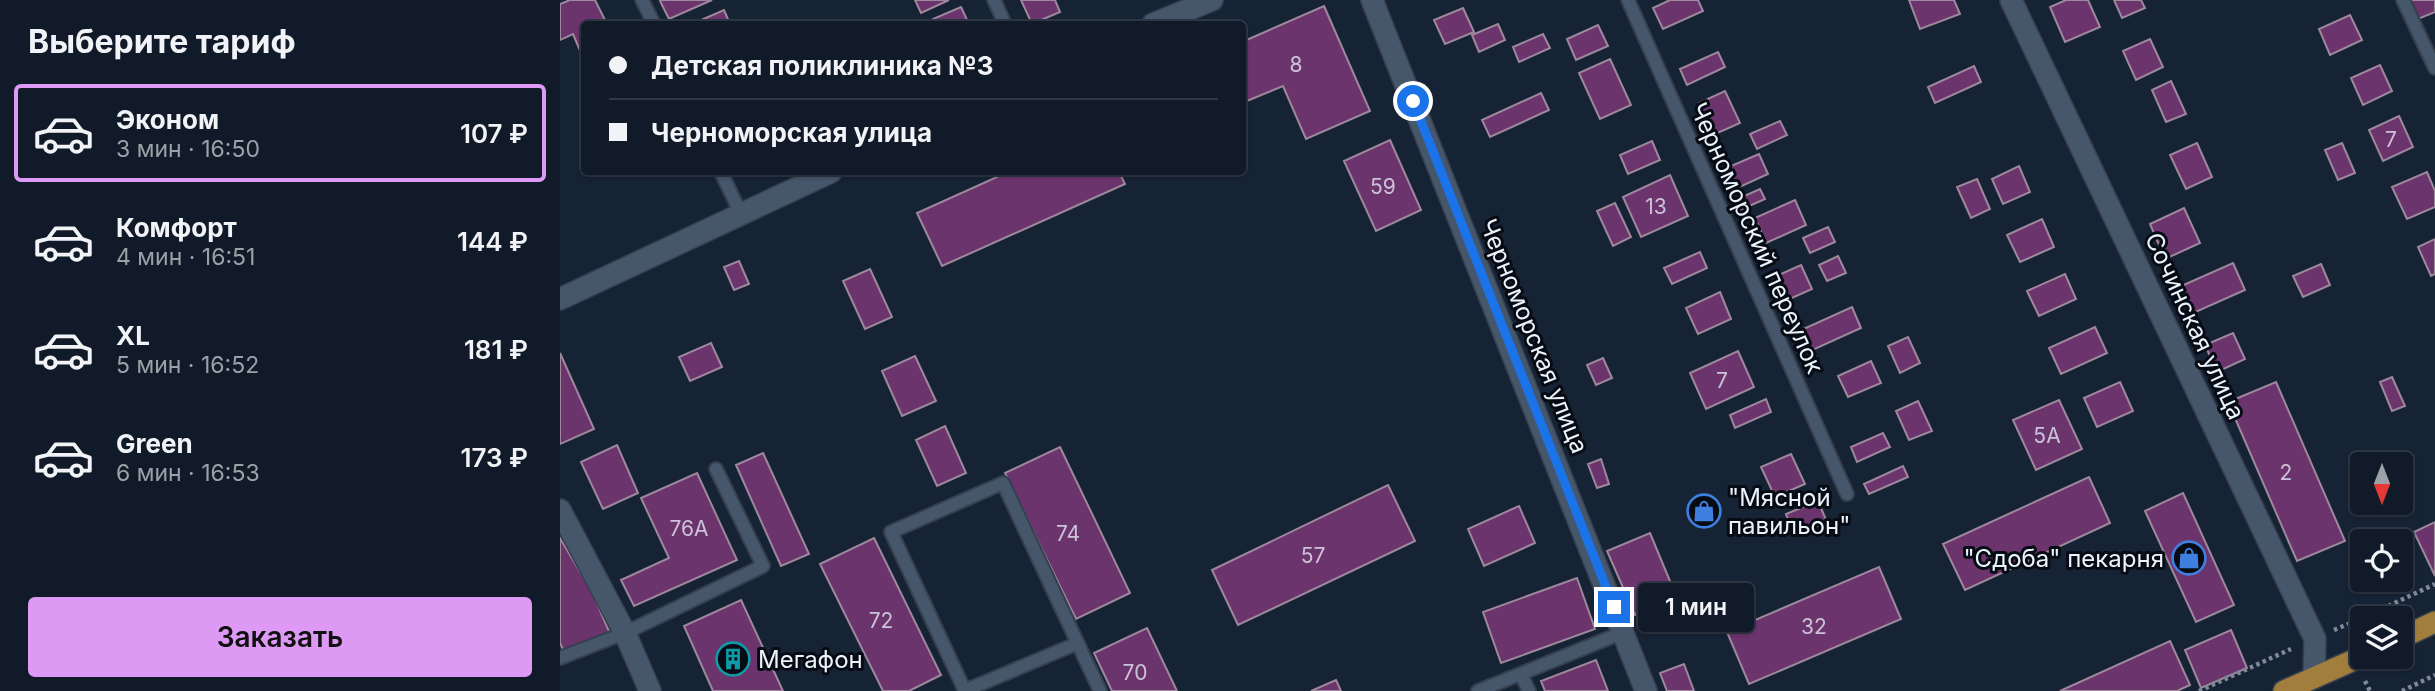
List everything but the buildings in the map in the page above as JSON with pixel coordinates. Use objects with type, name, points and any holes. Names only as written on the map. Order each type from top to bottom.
[{"type":"main road","points":[[2413,632],[2435,622]]},
{"type":"main road","points":[[2284,691],[2350,661]]},
{"type":"street","points":[[1160,21],[1212,0]]},
{"type":"street","name":"Черноморская улица","points":[[1372,0],[1646,691]]},
{"type":"street","name":"Сочинская улица","points":[[2011,0],[2315,639],[2314,677]]},
{"type":"street","points":[[560,299],[825,175]]},
{"type":"street","points":[[560,510],[625,633],[650,691]]},
{"type":"lane","points":[[642,0],[652,21]]},
{"type":"lane","points":[[994,0],[1004,21]]},
{"type":"lane","name":"Черноморский переулок","points":[[1628,0],[1847,494]]},
{"type":"lane","points":[[2403,0],[2435,68]]},
{"type":"lane","points":[[722,175],[741,214]]},
{"type":"lane","points":[[560,659],[625,633],[762,566],[716,470]]},
{"type":"lane","points":[[1078,643],[964,691],[891,533],[1003,483],[1078,643],[1100,691]]},
{"type":"lane","points":[[1478,691],[1624,632]]},
{"type":"lane","points":[[1521,674],[1529,691]]},
{"type":"path","points":[[2388,606],[2435,584]]},
{"type":"path","points":[[2199,691],[2350,624]]},
{"type":"path","points":[[2402,691],[2409,690],[2435,675]]},
{"type":"place","name":"\"Мясной павильон\"","points":[[1704,511]]},
{"type":"place","name":"\"Сдоба\" пекарня","points":[[2189,558]]},
{"type":"place","name":"Мегафон","points":[[733,659]]},
{"type":"route","points":[[1413,101],[1614,607]]}]
